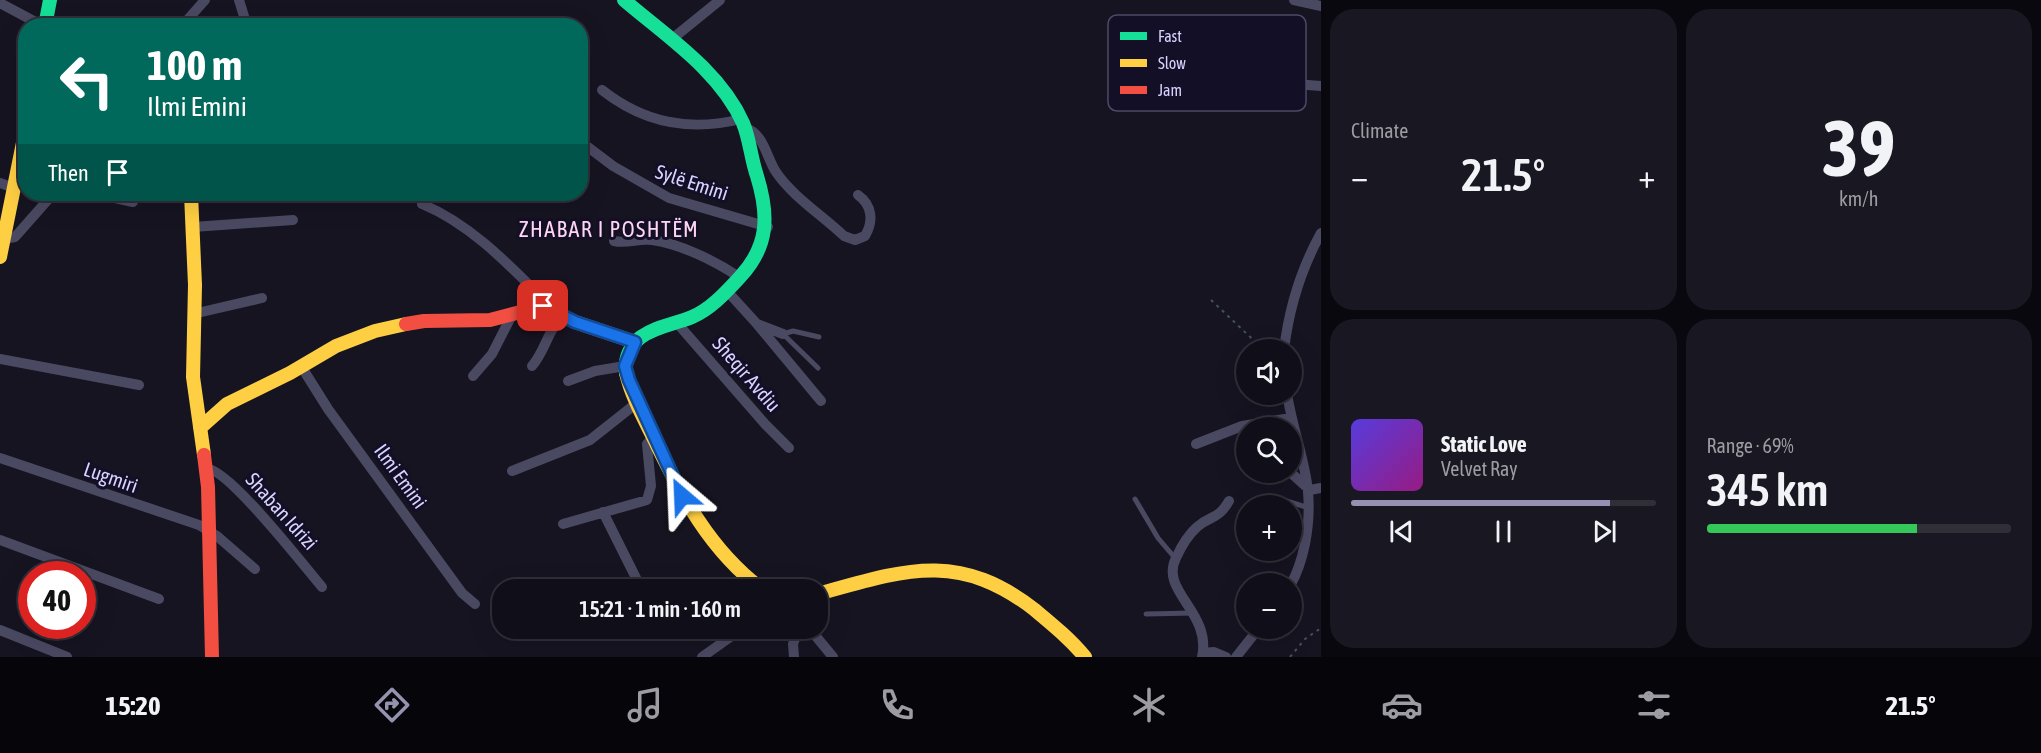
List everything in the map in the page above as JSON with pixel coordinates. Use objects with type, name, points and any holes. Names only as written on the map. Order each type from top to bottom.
[{"type":"street","points":[[46,18],[50,0]]},
{"type":"street","points":[[189,18],[206,0]]},
{"type":"street","points":[[239,0],[245,18]]},
{"type":"street","points":[[624,0],[672,39],[698,65],[743,123],[758,136],[776,171],[787,185],[844,236],[855,240],[865,236],[871,221],[867,203],[858,195]]},
{"type":"street","points":[[672,39],[720,0]]},
{"type":"street","points":[[1294,0],[1321,6]]},
{"type":"street","points":[[0,3],[29,18]]},
{"type":"street","points":[[1306,85],[1321,86]]},
{"type":"street","points":[[602,90],[639,115],[663,123],[743,123]]},
{"type":"street","points":[[743,123],[765,199],[768,227],[763,246],[727,291],[698,314],[654,330],[635,342],[625,366],[638,402],[675,484],[702,527],[728,559],[751,579]]},
{"type":"street","name":"Sylë Emini","points":[[588,147],[613,166],[669,198],[768,227]]},
{"type":"street","points":[[0,258],[18,168]]},
{"type":"street","points":[[0,183],[14,188]]},
{"type":"street","points":[[4,239],[15,237],[47,201]]},
{"type":"street","points":[[128,201],[133,202]]},
{"type":"street","points":[[191,201],[193,377],[207,469],[212,657]]},
{"type":"street","points":[[422,204],[459,223],[556,312]]},
{"type":"street","points":[[193,227],[293,220]]},
{"type":"street","points":[[1286,339],[1292,304],[1321,233]]},
{"type":"street","points":[[614,241],[628,243],[651,240],[673,245],[740,277]]},
{"type":"street","points":[[1309,258],[1321,260]]},
{"type":"street","name":"Sheqir Avdiu","points":[[727,291],[758,324],[783,334]]},
{"type":"street","points":[[193,314],[262,298]]},
{"type":"street","points":[[200,428],[226,404],[336,346],[375,331],[424,321],[489,320],[539,306],[635,342]]},
{"type":"street","points":[[532,366],[540,354],[556,312]]},
{"type":"street","points":[[473,376],[492,354],[513,313]]},
{"type":"street","name":"Sheqir Avdiu","points":[[677,323],[765,424],[789,448]]},
{"type":"street","points":[[758,324],[821,401]]},
{"type":"street","points":[[0,359],[139,385]]},
{"type":"street","name":"Ilmi Emini","points":[[301,366],[332,415],[462,593],[476,604]]},
{"type":"street","points":[[568,381],[594,371],[625,366]]},
{"type":"street","points":[[512,471],[590,440],[638,402]]},
{"type":"street","points":[[1196,444],[1236,428]]},
{"type":"street","points":[[563,524],[650,498],[651,486],[646,454],[647,444],[654,436]]},
{"type":"street","name":"Lugmiri","points":[[0,458],[209,530]]},
{"type":"street","points":[[1295,573],[1302,556],[1310,508],[1310,490],[1302,468]]},
{"type":"street","name":"Shaban Idrizi","points":[[207,469],[216,470],[235,486],[322,587]]},
{"type":"street","points":[[1302,483],[1310,490]]},
{"type":"street","points":[[1310,490],[1321,488]]},
{"type":"street","points":[[1226,657],[1214,652],[1203,655],[1201,626],[1173,580],[1175,558],[1198,526],[1219,516],[1229,501]]},
{"type":"street","points":[[603,512],[636,579]]},
{"type":"street","points":[[209,530],[255,568]]},
{"type":"street","points":[[0,540],[159,599]]},
{"type":"street","points":[[828,592],[915,572],[944,570],[965,573],[997,583],[1011,592],[1061,632],[1085,657]]},
{"type":"street","points":[[0,630],[67,657]]},
{"type":"street","points":[[702,657],[727,639]]},
{"type":"street","points":[[794,657],[795,639]]},
{"type":"street","points":[[818,639],[833,657]]},
{"type":"street","points":[[1236,657],[1250,639]]},
{"type":"lane","name":"Sheqir Avdiu","points":[[783,334],[793,332],[819,337]]},
{"type":"lane","name":"Sheqir Avdiu","points":[[783,334],[818,368]]},
{"type":"lane","points":[[1135,499],[1158,538],[1175,558]]},
{"type":"lane","points":[[1302,506],[1310,508]]},
{"type":"lane","points":[[1146,614],[1194,613]]},
{"type":"path","points":[[1211,300],[1252,339]]},
{"type":"path","points":[[1290,657],[1305,639],[1321,628]]},
{"type":"traffic: fast","points":[[47,18],[50,0]]},
{"type":"traffic: fast","points":[[624,0],[691,56],[721,87],[733,104],[747,136],[761,190],[765,217],[757,254],[740,277],[718,300],[699,314],[653,330],[637,340],[627,358],[626,373]]},
{"type":"traffic: slow","points":[[0,257],[18,168]]},
{"type":"traffic: slow","points":[[191,201],[195,285],[193,377],[204,455]]},
{"type":"traffic: slow","points":[[200,428],[227,404],[290,373],[336,346],[375,331],[406,324]]},
{"type":"traffic: slow","points":[[626,373],[641,414],[686,501],[712,540],[749,579]]},
{"type":"traffic: slow","points":[[828,591],[904,573],[930,570],[955,572],[981,579],[1007,591],[1035,610],[1085,657]]},
{"type":"traffic: jam","points":[[406,324],[424,321],[490,320],[543,306],[575,322],[635,342]]},
{"type":"traffic: jam","points":[[204,455],[208,487],[212,657]]},
{"type":"district","name":"ZHABAR I POSHTËM","points":[[609,229]]},
{"type":"route","points":[[543,306],[552,308],[567,319],[635,342],[625,366],[629,380],[682,496]]}]
